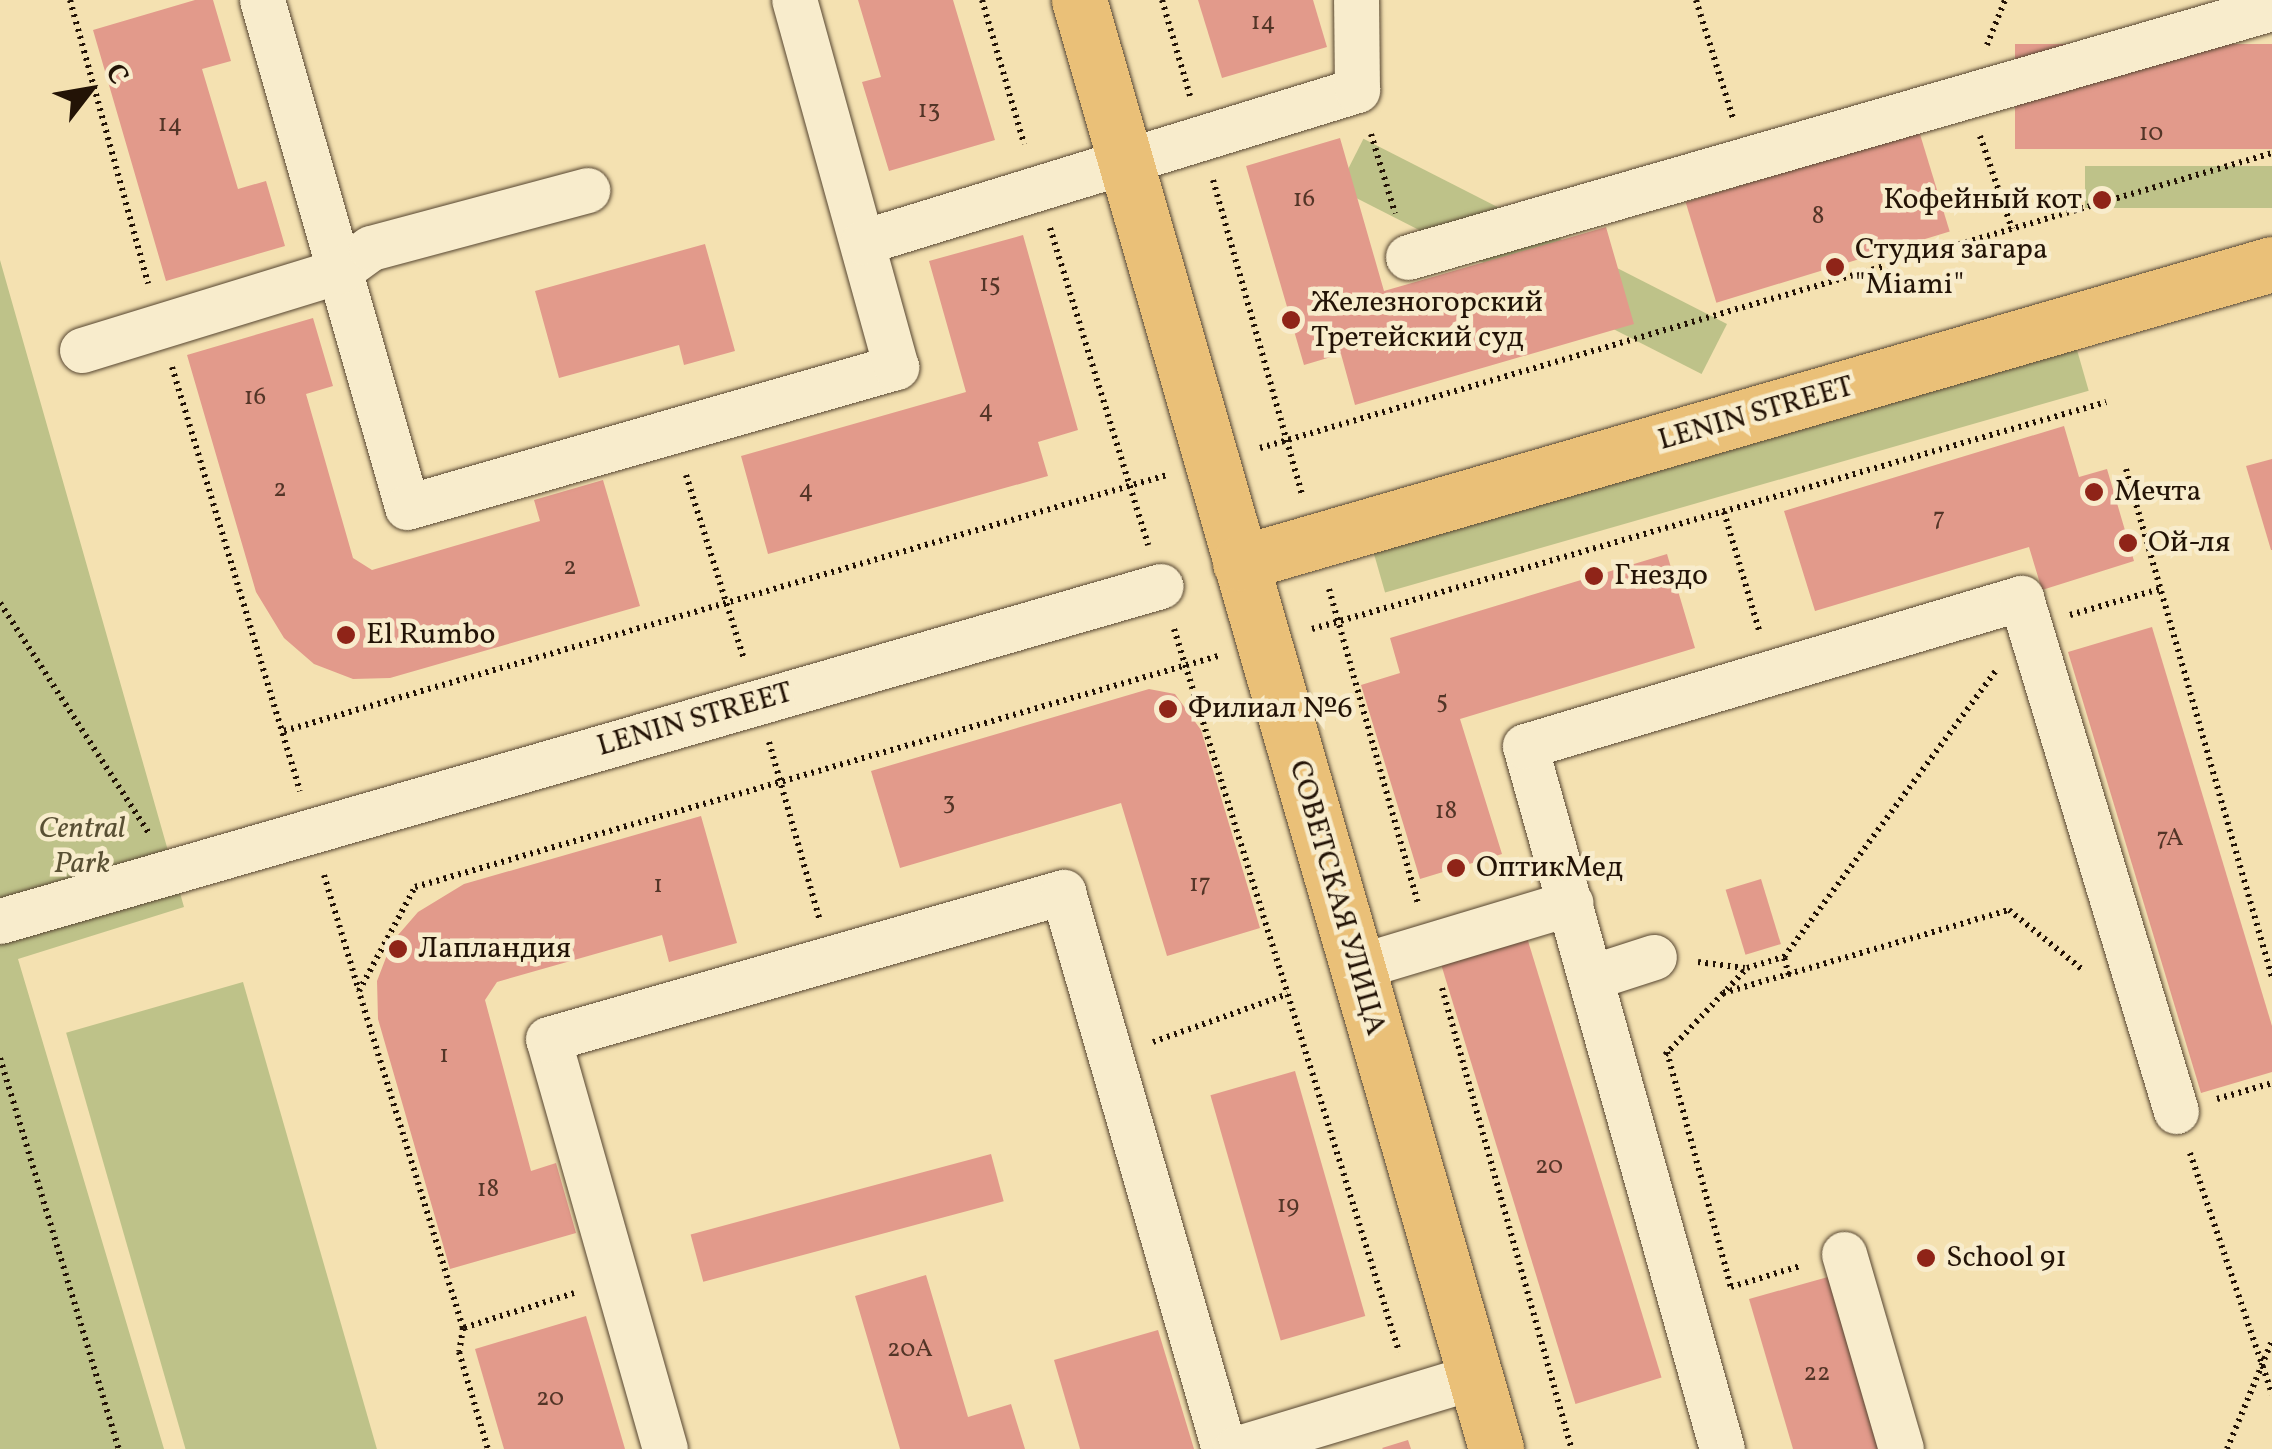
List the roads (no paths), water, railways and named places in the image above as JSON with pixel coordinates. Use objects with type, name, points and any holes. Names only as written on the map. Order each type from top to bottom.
[{"type":"main road","name":"СОВЕТСКАЯ УЛИЦА","points":[[1079,0],[1496,1449]]},
{"type":"main road","name":"LENIN STREET","points":[[1240,563],[2272,264]]},
{"type":"street","points":[[262,0],[407,508],[896,368],[794,0]]},
{"type":"street","points":[[864,242],[1357,90],[1356,0]]},
{"type":"street","points":[[1408,257],[1966,96],[2198,14],[2272,8]]},
{"type":"street","points":[[82,350],[339,271],[371,248],[587,190]]},
{"type":"street","name":"LENIN STREET","points":[[0,920],[1161,586]]},
{"type":"street","points":[[1717,1448],[1682,1301],[1525,746],[2021,598],[2176,1111]]},
{"type":"street","points":[[664,1449],[548,1039],[1063,892],[1224,1449]]},
{"type":"street","points":[[1357,968],[1571,903]]},
{"type":"street","points":[[1592,977],[1654,957]]},
{"type":"street","points":[[1844,1254],[1902,1449]]},
{"type":"street","points":[[1234,1449],[1474,1377]]},
{"type":"place","name":"Кофейный кот","points":[[2102,200]]},
{"type":"place","name":"Студия загара \"Miami\"","points":[[1835,267]]},
{"type":"place","name":"Железногорский Третейский суд","points":[[1291,320]]},
{"type":"place","name":"Мечта","points":[[2094,492]]},
{"type":"place","name":"Ой-ля","points":[[2128,543]]},
{"type":"place","name":"Гнездо","points":[[1594,576]]},
{"type":"place","name":"El Rumbo","points":[[346,635]]},
{"type":"place","name":"Филиал №6","points":[[1168,709]]},
{"type":"place","name":"ОптикМед","points":[[1456,868]]},
{"type":"place","name":"Лапландия","points":[[398,949]]},
{"type":"place","name":"School 91","points":[[1926,1258]]},
{"type":"park label","name":"Central Park","points":[[82,846]]}]
